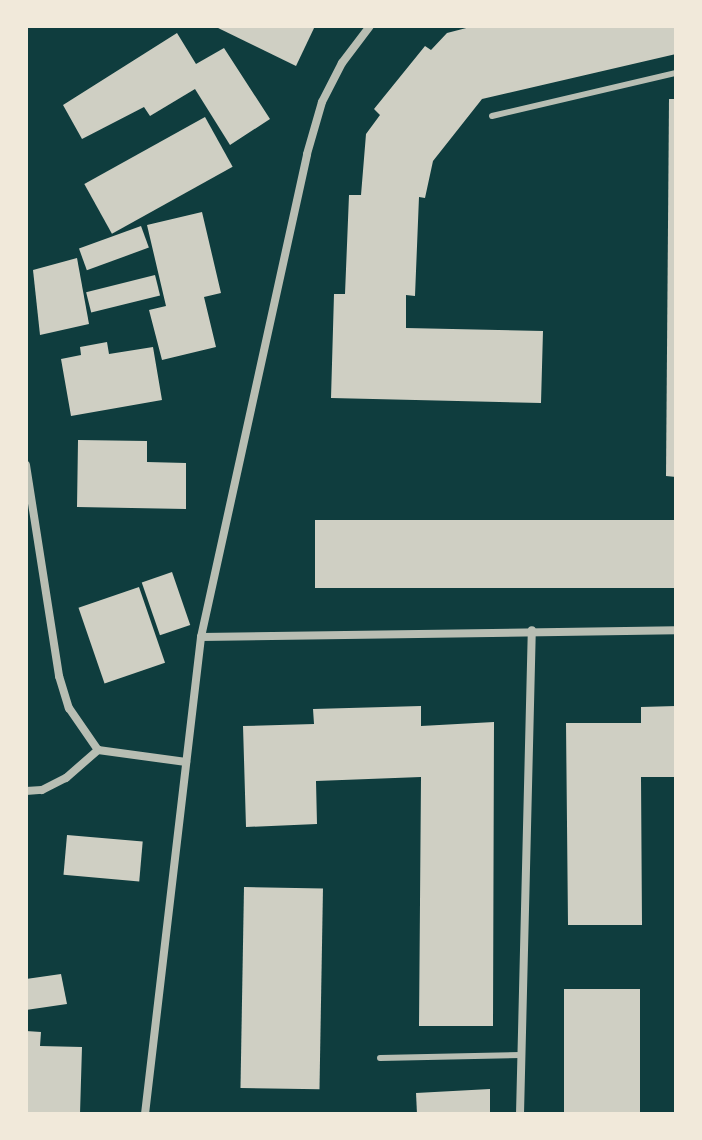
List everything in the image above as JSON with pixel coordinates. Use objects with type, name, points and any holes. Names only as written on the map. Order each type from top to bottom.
[{"type":"street","points":[[145,1114],[201,637],[307,154],[322,102],[342,63],[370,26]]},
{"type":"street","points":[[26,465],[59,676],[69,708],[98,750],[186,762]]},
{"type":"street","points":[[520,1114],[532,630]]},
{"type":"street","points":[[201,637],[676,630]]},
{"type":"street","points":[[26,791],[42,790],[66,778],[98,750]]},
{"type":"lane","points":[[492,116],[676,73]]},
{"type":"lane","points":[[380,1058],[521,1055]]},
{"type":"building","points":[[214,26],[315,26],[296,66]]},
{"type":"building","points":[[474,26],[676,26],[676,54],[482,99],[433,161],[425,198],[419,197],[415,296],[406,295],[406,328],[543,331],[541,403],[331,398],[334,294],[345,294],[349,195],[361,195],[366,134],[380,115],[374,109],[425,46],[431,50],[447,33]]},
{"type":"building","points":[[177,33],[196,64],[224,48],[270,119],[230,145],[195,89],[150,116],[144,107],[82,139],[63,105]]},
{"type":"building","points":[[669,99],[676,99],[676,477],[666,476]]},
{"type":"building","points":[[205,117],[233,167],[112,234],[84,184]]},
{"type":"building","points":[[202,212],[221,293],[204,297],[216,347],[162,360],[149,310],[166,306],[147,225]]},
{"type":"building","points":[[141,226],[149,248],[87,270],[79,249]]},
{"type":"building","points":[[77,258],[89,324],[40,335],[33,270]]},
{"type":"building","points":[[155,275],[160,295],[91,313],[86,292]]},
{"type":"building","points":[[107,342],[109,354],[153,347],[162,400],[71,416],[61,359],[81,355],[80,347]]},
{"type":"building","points":[[78,440],[147,441],[147,462],[186,463],[186,509],[77,507]]},
{"type":"building","points":[[315,520],[676,520],[676,588],[315,588]]},
{"type":"building","points":[[172,572],[190,625],[160,635],[142,582]]},
{"type":"building","points":[[139,587],[165,663],[105,683],[78,608]]},
{"type":"building","points":[[421,706],[421,726],[494,722],[493,1026],[419,1026],[421,777],[316,781],[317,824],[246,827],[243,726],[314,724],[313,709]]},
{"type":"building","points":[[676,706],[676,777],[641,777],[642,925],[568,925],[566,723],[641,723],[641,707]]},
{"type":"building","points":[[67,835],[143,842],[139,881],[64,875]]},
{"type":"building","points":[[244,887],[323,888],[319,1089],[240,1088]]},
{"type":"building","points":[[61,974],[67,1004],[26,1010],[26,979]]},
{"type":"building","points":[[564,989],[640,989],[640,1114],[564,1114]]},
{"type":"building","points":[[26,1031],[41,1032],[40,1046],[82,1047],[80,1114],[26,1114]]},
{"type":"building","points":[[490,1089],[490,1114],[417,1114],[416,1093]]}]
